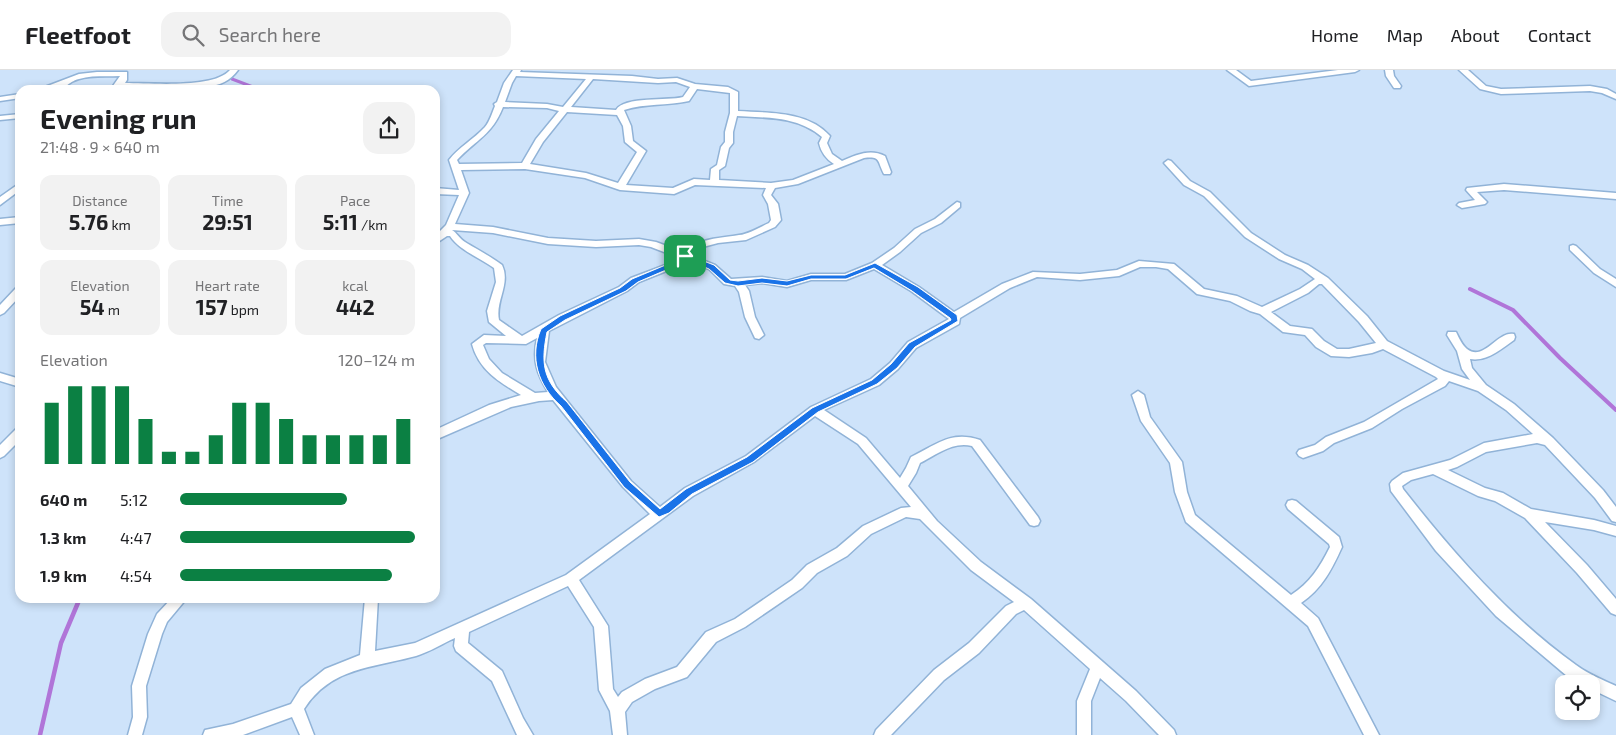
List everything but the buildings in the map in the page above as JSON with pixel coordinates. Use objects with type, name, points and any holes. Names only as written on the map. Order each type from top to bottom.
[{"type":"street","points":[[208,85],[219,83],[232,74],[234,70]]},
{"type":"street","points":[[1231,70],[1249,84],[1355,70]]},
{"type":"street","points":[[1389,70],[1390,76],[1397,86]]},
{"type":"street","points":[[1463,70],[1482,86],[1502,92],[1571,88],[1614,94]]},
{"type":"street","points":[[440,237],[449,230],[464,193],[454,160],[458,154],[487,130],[494,120],[498,104],[508,83],[517,72],[591,76],[632,74],[658,81],[677,80],[694,86],[728,89],[734,92],[734,113],[729,132],[729,143],[725,147],[722,166],[715,169],[714,183]]},
{"type":"street","points":[[64,85],[80,76],[124,74],[124,80],[119,85]]},
{"type":"street","points":[[525,166],[539,141],[591,76]]},
{"type":"street","points":[[620,113],[622,108],[642,102],[686,99],[691,94],[694,86]]},
{"type":"street","points":[[0,99],[15,97]]},
{"type":"street","points":[[498,104],[547,106],[563,110],[620,113]]},
{"type":"street","points":[[620,113],[627,126],[628,142],[642,151],[620,187]]},
{"type":"street","points":[[734,113],[795,118],[807,122],[826,136],[823,142],[828,157],[841,164]]},
{"type":"street","points":[[0,118],[15,116]]},
{"type":"street","points":[[455,167],[525,166],[586,176],[620,187],[674,191],[694,182],[766,184],[771,186],[795,182],[862,156],[874,154],[882,158],[887,172]]},
{"type":"street","points":[[1168,164],[1187,182],[1207,194],[1248,234],[1282,257],[1305,267],[1324,280],[1363,319],[1383,344],[1440,374],[1482,388],[1510,407],[1549,441],[1599,494],[1616,517]]},
{"type":"street","points":[[533,397],[491,372],[478,352],[477,344],[484,339],[526,340],[563,318],[623,289],[635,280],[671,266],[700,245],[718,240],[743,238],[772,225],[776,220],[772,204],[767,195],[771,186]]},
{"type":"street","points":[[1462,205],[1482,202],[1470,190],[1504,187],[1616,196]]},
{"type":"street","points":[[0,202],[15,190]]},
{"type":"street","points":[[440,191],[464,193]]},
{"type":"street","points":[[449,230],[493,230],[548,241],[596,244],[639,242],[662,246],[712,267],[728,282],[738,284],[762,280],[787,284],[811,277],[846,277],[875,266],[918,231],[938,221],[958,205]]},
{"type":"street","points":[[0,222],[15,220]]},
{"type":"street","points":[[449,230],[459,243],[483,255],[499,267],[501,282],[492,311],[494,322],[520,340]]},
{"type":"street","points":[[1573,248],[1597,271],[1616,284]]},
{"type":"street","points":[[671,266],[674,257],[672,251]]},
{"type":"street","points":[[210,735],[233,730],[296,709],[306,693],[330,674],[367,659],[416,649],[571,579],[689,492],[750,459],[815,410],[875,382],[894,366],[912,345],[954,321],[954,317],[1006,286],[1036,274],[1080,277],[1119,273],[1139,264],[1171,266],[1201,292],[1232,298],[1254,309],[1263,311],[1287,329],[1308,332],[1320,344],[1336,353],[1349,353],[1383,344]]},
{"type":"street","points":[[875,266],[915,289],[954,317]]},
{"type":"street","points":[[1263,311],[1304,292],[1316,282],[1324,280]]},
{"type":"street","points":[[738,284],[744,291],[750,317],[759,335]]},
{"type":"street","points":[[0,311],[15,295]]},
{"type":"street","points":[[544,330],[539,353],[539,366],[555,396],[564,404],[627,484],[659,514]]},
{"type":"street","points":[[1452,335],[1462,351],[1467,369],[1482,388]]},
{"type":"street","points":[[1462,351],[1468,356],[1475,357],[1488,352],[1510,337]]},
{"type":"street","points":[[1303,453],[1319,448],[1330,440],[1368,425],[1398,406],[1441,384],[1444,380],[1440,374]]},
{"type":"street","points":[[0,377],[15,382]]},
{"type":"street","points":[[507,403],[512,388],[510,382]]},
{"type":"street","points":[[440,433],[507,403],[540,395],[555,396]]},
{"type":"street","points":[[1138,395],[1145,418],[1176,462],[1181,492],[1190,518],[1313,622],[1372,735]]},
{"type":"street","points":[[815,410],[862,441],[924,514],[976,566],[1026,603],[1131,696],[1169,735]]},
{"type":"street","points":[[0,453],[15,437]]},
{"type":"street","points":[[1549,441],[1537,438],[1484,448],[1453,464],[1408,476],[1396,484],[1397,491],[1441,547],[1501,612],[1572,671],[1616,694]]},
{"type":"street","points":[[901,486],[912,470],[915,460],[952,441],[967,439],[976,443],[1034,521]]},
{"type":"street","points":[[1434,469],[1482,492],[1498,497],[1529,514],[1582,569],[1616,609]]},
{"type":"street","points":[[1291,602],[1304,594],[1320,579],[1336,547],[1334,541],[1292,505]]},
{"type":"street","points":[[616,710],[627,697],[650,684],[682,672],[711,637],[740,623],[797,584],[812,569],[842,552],[867,530],[905,512],[924,514]]},
{"type":"street","points":[[1529,514],[1594,525],[1616,531]]},
{"type":"street","points":[[571,579],[601,626],[606,690],[616,710],[620,735]]},
{"type":"street","points":[[135,735],[140,718],[139,686],[155,634],[162,618],[176,603]]},
{"type":"street","points":[[367,659],[371,603]]},
{"type":"street","points":[[887,733],[939,675],[974,648],[1011,610],[1026,603]]},
{"type":"street","points":[[462,628],[461,646],[497,676],[518,723],[526,735]]},
{"type":"street","points":[[1084,735],[1084,701],[1098,667]]},
{"type":"street","points":[[296,709],[307,735]]},
{"type":"waterway","points":[[231,70],[232,79],[248,85]]},
{"type":"waterway","points":[[1470,289],[1513,310],[1560,358],[1616,410]]},
{"type":"waterway","points":[[40,735],[61,643],[78,603]]},
{"type":"route","points":[[672,251],[685,256],[712,267],[728,282],[738,284],[762,280],[778,281],[787,284],[811,277],[846,277],[875,266],[915,289],[954,317],[954,321],[912,345],[894,366],[875,382],[815,410],[750,459],[689,492],[659,514],[627,484],[564,404],[555,396],[539,366],[539,353],[544,330],[588,305],[623,289],[635,280],[671,266],[674,257],[672,251]]}]
